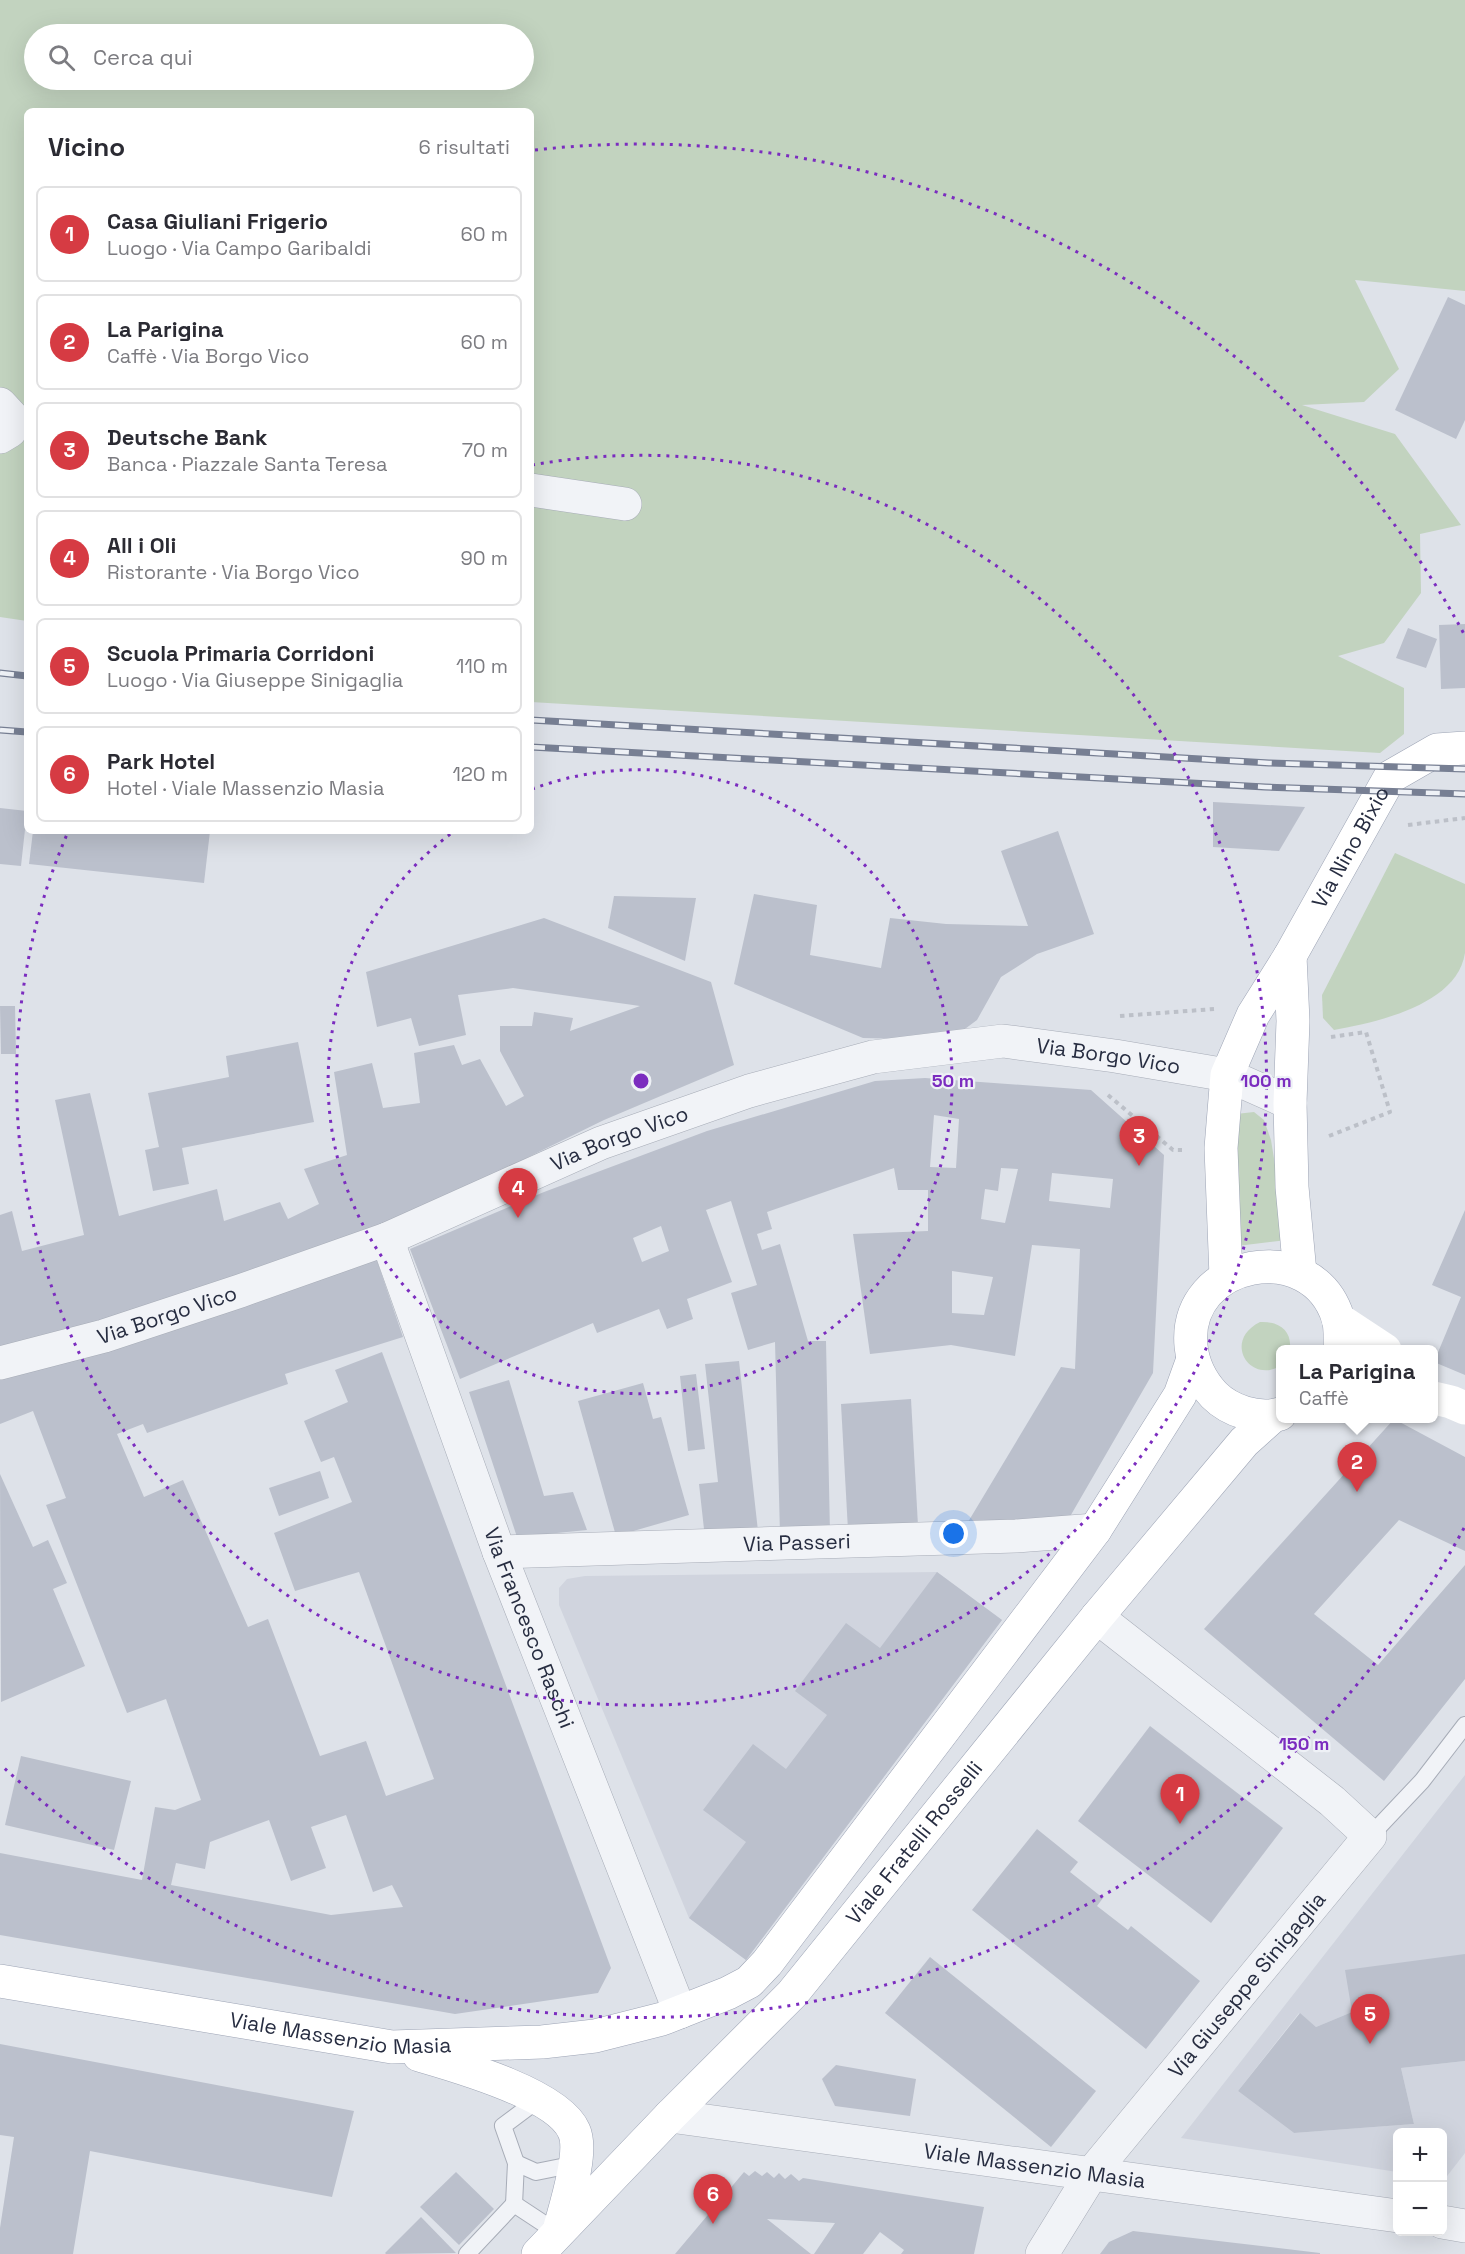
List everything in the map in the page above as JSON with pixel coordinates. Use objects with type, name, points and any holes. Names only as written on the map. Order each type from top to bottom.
[{"type":"main road","name":"Via Nino Bixio","points":[[1226,1277],[1221,1148],[1227,1075],[1253,1015],[1290,956],[1390,777],[1437,750],[1465,748]]},
{"type":"main road","points":[[1290,956],[1293,1021],[1290,1103],[1292,1186],[1300,1273]]},
{"type":"main road","points":[[1276,1415],[1246,1414],[1222,1403],[1203,1384],[1192,1359],[1190,1336],[1196,1312],[1208,1292],[1226,1277],[1250,1267],[1275,1266],[1300,1273],[1317,1284],[1330,1300],[1339,1334],[1371,1345]]},
{"type":"main road","name":"Viale Fratelli Rosselli","points":[[680,2012],[749,1982],[767,1963],[1095,1530],[1180,1395],[1192,1359]]},
{"type":"main road","name":"Viale Fratelli Rosselli","points":[[548,2243],[792,1994],[1097,1617],[1244,1442],[1276,1416]]},
{"type":"main road","name":"Viale Massenzio Masia","points":[[0,1981],[392,2047],[542,2042],[595,2036],[662,2019],[680,2012]]},
{"type":"main road","points":[[392,2047],[471,2070],[539,2099],[563,2115],[575,2132],[576,2164],[548,2243]]},
{"type":"street","points":[[534,490],[626,504]]},
{"type":"street","name":"Via Borgo Vico","points":[[0,1363],[105,1336],[387,1239],[602,1143],[749,1091],[873,1057],[1003,1041],[1115,1056],[1227,1075],[1290,1103]]},
{"type":"street","name":"Via Francesco Raschi","points":[[387,1239],[499,1552],[680,2012]]},
{"type":"street","name":"Via Passeri","points":[[499,1552],[1016,1536],[1095,1530]]},
{"type":"street","points":[[1097,1617],[1332,1801],[1370,1836]]},
{"type":"street","name":"Via Giuseppe Sinigaglia","points":[[1042,2254],[1092,2173],[1370,1836]]},
{"type":"street","name":"Viale Massenzio Masia","points":[[670,2116],[1393,2215]]},
{"type":"lane","name":"Via Giuseppe Sinigaglia","points":[[1370,1836],[1422,1781],[1465,1725]]},
{"type":"lane","points":[[467,2254],[514,2204],[516,2163],[503,2126],[539,2099]]},
{"type":"lane","points":[[516,2163],[536,2172],[576,2164]]},
{"type":"lane","points":[[514,2204],[548,2243]]},
{"type":"shaded area","points":[[937,1572],[1002,1620],[746,1960],[689,1918],[559,1605],[559,1588],[567,1579],[585,1576]]},
{"type":"shaded area","points":[[1465,1775],[1465,1954],[1352,2012],[1316,2027],[1299,2013],[1238,2091],[1294,2133],[1414,2124],[1401,2068],[1465,2061],[1465,2153],[1447,2176],[1447,2128],[1393,2128],[1393,2171],[1181,2138]]},
{"type":"green space","points":[[0,0],[1465,0],[1465,291],[1355,280],[1399,369],[1364,402],[1302,405],[1395,434],[1461,525],[1420,534],[1421,593],[1384,643],[1338,656],[1404,688],[1404,734],[1380,753],[534,702],[534,108],[24,108],[24,621],[0,617]]},
{"type":"green space","points":[[1395,853],[1465,884],[1465,953],[1459,971],[1447,986],[1413,1008],[1371,1022],[1334,1030],[1323,1018],[1322,995]]},
{"type":"green space","points":[[1254,1112],[1264,1120],[1271,1140],[1287,1240],[1237,1246],[1236,1114]]},
{"type":"green space","points":[[1260,1322],[1267,1322],[1278,1325],[1286,1332],[1290,1345],[1276,1345],[1276,1367],[1269,1370],[1259,1369],[1250,1365],[1244,1358],[1243,1339],[1249,1330]]},
{"type":"building","points":[[1448,297],[1465,305],[1465,420],[1456,439],[1395,410]]},
{"type":"building","points":[[1465,624],[1465,688],[1441,689],[1439,625]]},
{"type":"building","points":[[1408,628],[1437,639],[1426,668],[1396,658]]},
{"type":"building","points":[[1213,802],[1305,807],[1279,851],[1213,847]]},
{"type":"building","points":[[0,808],[24,811],[21,866],[0,864]]},
{"type":"building","points":[[1058,831],[1094,934],[1037,954],[1001,977],[977,1020],[950,1040],[863,1038],[734,984],[754,894],[817,905],[810,955],[881,968],[890,918],[946,924],[1028,926],[1001,851]]},
{"type":"building","points":[[33,834],[210,834],[204,883],[29,864]]},
{"type":"building","points":[[614,896],[696,898],[685,961],[608,928]]},
{"type":"building","points":[[544,918],[711,982],[734,1065],[604,1120],[388,1226],[242,1280],[0,1350],[0,1215],[12,1211],[22,1251],[84,1235],[55,1100],[90,1093],[119,1216],[217,1189],[224,1221],[280,1202],[288,1219],[319,1204],[304,1169],[347,1155],[334,1072],[372,1063],[383,1108],[420,1103],[414,1053],[454,1045],[462,1065],[480,1059],[506,1106],[524,1096],[500,1051],[500,1026],[532,1026],[534,1012],[573,1018],[570,1031],[640,1006],[513,988],[458,995],[466,1035],[419,1046],[411,1018],[377,1027],[366,972]]},
{"type":"building","points":[[0,1006],[15,1006],[16,1054],[1,1054]]},
{"type":"building","points":[[298,1042],[314,1122],[182,1148],[189,1184],[153,1191],[145,1150],[159,1147],[148,1093],[229,1077],[226,1056]]},
{"type":"building","points":[[925,1078],[1091,1090],[1164,1155],[1153,1373],[1068,1520],[965,1527],[1061,1367],[1075,1369],[1080,1249],[1032,1245],[1015,1356],[951,1345],[870,1354],[853,1234],[928,1231],[928,1190],[898,1190],[894,1168],[767,1212],[772,1229],[757,1234],[762,1250],[780,1244],[808,1341],[826,1341],[830,1533],[780,1534],[775,1342],[748,1350],[731,1293],[757,1285],[731,1201],[706,1210],[732,1282],[687,1299],[693,1319],[667,1329],[659,1309],[597,1333],[593,1323],[460,1379],[410,1249],[544,1192],[707,1131],[875,1081]],"holes":[[[934,1115],[959,1119],[956,1168],[930,1167]],[[1001,1168],[1018,1169],[1005,1223],[981,1219],[985,1189],[998,1191]],[[1052,1173],[1113,1179],[1110,1208],[1049,1201]],[[661,1226],[669,1251],[642,1262],[633,1238]],[[952,1271],[993,1277],[984,1315],[952,1313]]]},
{"type":"building","points":[[1465,1210],[1465,1375],[1438,1364],[1438,1352],[1461,1297],[1432,1285]]},
{"type":"building","points":[[375,1255],[403,1337],[285,1374],[288,1384],[147,1433],[143,1424],[117,1434],[144,1497],[183,1480],[248,1627],[268,1619],[320,1756],[366,1741],[386,1796],[434,1779],[359,1572],[295,1591],[274,1533],[352,1502],[334,1457],[321,1462],[304,1421],[348,1402],[335,1370],[382,1352],[611,1968],[598,1993],[455,2014],[0,1935],[0,1853],[142,1880],[155,1807],[175,1810],[201,1800],[166,1699],[127,1713],[46,1505],[66,1498],[33,1411],[0,1424],[0,1380]],"holes":[[[346,1815],[373,1892],[392,1885],[403,1907],[331,1915],[171,1885],[176,1863],[205,1869],[210,1842],[269,1820],[291,1881],[326,1868],[311,1827]]]},
{"type":"building","points":[[739,1361],[758,1531],[705,1538],[699,1484],[718,1482],[705,1364]]},
{"type":"building","points":[[696,1374],[705,1449],[688,1451],[680,1376]]},
{"type":"building","points":[[509,1380],[544,1496],[573,1492],[587,1530],[517,1537],[469,1392]]},
{"type":"building","points":[[643,1383],[653,1419],[661,1417],[689,1515],[616,1536],[578,1401]]},
{"type":"building","points":[[911,1399],[918,1526],[848,1530],[841,1404]]},
{"type":"building","points":[[1390,1423],[1401,1423],[1465,1457],[1465,1551],[1399,1520],[1314,1614],[1378,1665],[1465,1565],[1465,1679],[1384,1781],[1204,1629]]},
{"type":"building","points":[[320,1471],[329,1498],[279,1516],[269,1488]]},
{"type":"building","points":[[0,1474],[33,1547],[48,1540],[67,1583],[53,1589],[85,1666],[1,1702]]},
{"type":"building","points":[[937,1572],[1002,1620],[746,1960],[689,1918],[746,1842],[703,1810],[753,1744],[786,1769],[827,1715],[795,1691],[846,1623],[880,1648]]},
{"type":"building","points":[[1150,1726],[1283,1828],[1211,1923],[1078,1821]]},
{"type":"building","points":[[21,1756],[131,1781],[114,1850],[5,1825]]},
{"type":"building","points":[[1037,1829],[1078,1862],[1070,1872],[1103,1898],[1097,1906],[1128,1930],[1131,1926],[1200,1981],[1146,2049],[972,1910]]},
{"type":"building","points":[[1465,1954],[1465,2061],[1401,2068],[1414,2124],[1294,2133],[1238,2091],[1300,2013],[1316,2027],[1352,2012],[1345,1970]]},
{"type":"building","points":[[930,1957],[1096,2091],[1051,2147],[885,2013]]},
{"type":"building","points":[[0,2044],[354,2111],[332,2197],[90,2151],[73,2254],[0,2254],[0,2228],[14,2137],[0,2135]]},
{"type":"building","points":[[836,2065],[916,2079],[910,2116],[835,2106],[822,2079]]},
{"type":"building","points":[[755,2171],[762,2176],[767,2172],[774,2178],[779,2173],[785,2179],[791,2174],[799,2181],[803,2178],[984,2207],[974,2254],[901,2254],[904,2250],[880,2232],[863,2254],[814,2254],[835,2223],[767,2219],[811,2254],[675,2254],[744,2172],[749,2176]]},
{"type":"building","points":[[456,2172],[494,2209],[459,2245],[420,2207]]},
{"type":"building","points":[[421,2217],[456,2253],[386,2254],[385,2253]]},
{"type":"building","points":[[1133,2231],[1320,2254],[1100,2254],[1109,2242]]},
{"type":"railway","points":[[0,673],[24,676]]},
{"type":"railway","points":[[534,720],[1269,763],[1465,769]]},
{"type":"railway","points":[[0,730],[24,732]]},
{"type":"railway","points":[[534,747],[1265,787],[1465,794]]},
{"type":"place","name":"Deutsche Bank","points":[[1139,1166]]},
{"type":"place","name":"All i Oli","points":[[518,1218]]},
{"type":"place","name":"La Parigina","points":[[1357,1492]]},
{"type":"place","name":"Casa Giuliani Frigerio","points":[[1180,1824]]},
{"type":"place","name":"Scuola Primaria Corridoni","points":[[1370,2044]]},
{"type":"place","name":"Park Hotel","points":[[713,2224]]}]
